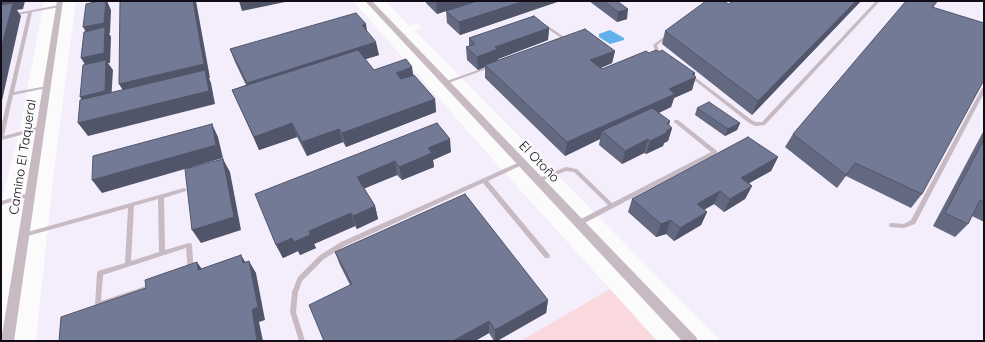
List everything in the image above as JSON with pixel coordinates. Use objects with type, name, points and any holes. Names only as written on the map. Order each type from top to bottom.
[{"type":"street","name":"El Otoño","points":[[368,1],[691,341]]},
{"type":"street","name":"Camino El Taqueral","points":[[7,341],[60,4]]},
{"type":"lane","points":[[688,74],[751,122],[755,124],[763,124],[878,1]]},
{"type":"lane","points":[[1,17],[30,12],[60,4]]},
{"type":"lane","points":[[30,12],[1,138],[41,128]]},
{"type":"lane","points":[[543,24],[562,37],[560,42],[553,44]]},
{"type":"lane","points":[[669,59],[656,49],[655,45],[673,32]]},
{"type":"lane","points":[[446,83],[496,65]]},
{"type":"lane","points":[[12,94],[47,87]]},
{"type":"lane","points":[[892,225],[904,226],[913,222],[984,89]]},
{"type":"lane","points":[[579,223],[715,152],[676,122]]},
{"type":"lane","points":[[302,341],[293,312],[295,292],[300,279],[322,257],[343,244],[522,163]]},
{"type":"lane","points":[[539,180],[566,169],[575,170],[612,206]]},
{"type":"lane","points":[[484,180],[547,256]]},
{"type":"lane","points":[[24,235],[184,190]]},
{"type":"lane","points":[[1,203],[29,195]]},
{"type":"lane","points":[[162,197],[162,253]]},
{"type":"lane","points":[[128,264],[131,205]]},
{"type":"lane","points":[[189,245],[191,274],[98,305],[100,273],[128,264],[189,245]]},
{"type":"shaded area","points":[[1,1],[44,1],[19,133],[1,203]]},
{"type":"shaded area","points":[[76,1],[353,1],[503,171],[610,289],[520,341],[36,341],[54,170]]},
{"type":"shaded area","points":[[385,1],[984,1],[984,341],[721,341],[415,31],[422,28],[418,23],[409,26]]},
{"type":"shaded area","points":[[610,289],[657,341],[520,341]]},
{"type":"water","points":[[610,30],[624,38],[624,40],[610,44],[599,37],[599,34]]},
{"type":"building","points":[[106,1],[104,23],[83,27],[86,4]]},
{"type":"building","points":[[120,1],[193,1],[204,64],[119,84]]},
{"type":"building","points":[[477,1],[524,1],[459,22],[446,11]]},
{"type":"building","points":[[604,1],[617,1],[628,9],[618,12]]},
{"type":"building","points":[[706,1],[722,1],[729,4],[732,1],[856,1],[758,101],[665,31]]},
{"type":"building","points":[[906,1],[937,1],[932,7],[984,23],[984,80],[922,194],[855,163],[846,175],[793,134]]},
{"type":"building","points":[[13,3],[1,49],[1,5]]},
{"type":"building","points":[[356,13],[366,24],[362,25],[376,42],[247,83],[230,49]]},
{"type":"building","points":[[534,16],[549,28],[495,47],[498,49],[477,57],[466,47],[475,44],[469,38]]},
{"type":"building","points":[[105,27],[104,53],[81,58],[84,32]]},
{"type":"building","points":[[585,29],[615,51],[590,60],[602,69],[646,51],[649,53],[656,50],[659,52],[662,50],[695,73],[692,74],[696,77],[669,89],[675,94],[567,142],[485,65]]},
{"type":"building","points":[[358,50],[374,70],[406,59],[412,67],[396,73],[401,79],[414,75],[435,99],[342,133],[339,129],[302,142],[292,123],[254,137],[232,90]]},
{"type":"building","points":[[106,60],[105,91],[80,97],[83,65]]},
{"type":"building","points":[[205,70],[209,91],[78,123],[80,100]]},
{"type":"building","points":[[709,102],[740,123],[728,129],[697,108]]},
{"type":"building","points":[[652,108],[670,121],[667,123],[672,128],[666,131],[668,132],[650,141],[648,139],[625,151],[602,131]]},
{"type":"building","points":[[437,123],[450,139],[428,148],[432,153],[399,167],[395,161],[357,177],[375,206],[353,216],[351,213],[309,231],[310,235],[294,242],[292,238],[276,245],[255,194]]},
{"type":"building","points":[[212,124],[216,145],[92,180],[93,156]]},
{"type":"building","points":[[748,137],[778,157],[741,178],[752,186],[730,199],[720,191],[697,204],[707,212],[680,228],[671,220],[661,224],[632,199]]},
{"type":"building","points":[[984,139],[984,202],[980,200],[968,224],[945,213]]},
{"type":"building","points":[[223,159],[234,217],[192,230],[185,169]]},
{"type":"building","points":[[465,194],[548,300],[495,330],[489,321],[453,341],[324,341],[309,305],[352,284],[335,252]]},
{"type":"building","points":[[241,255],[243,263],[249,261],[258,307],[252,310],[257,341],[59,341],[61,317],[146,288],[145,280],[197,262],[198,270]]}]
